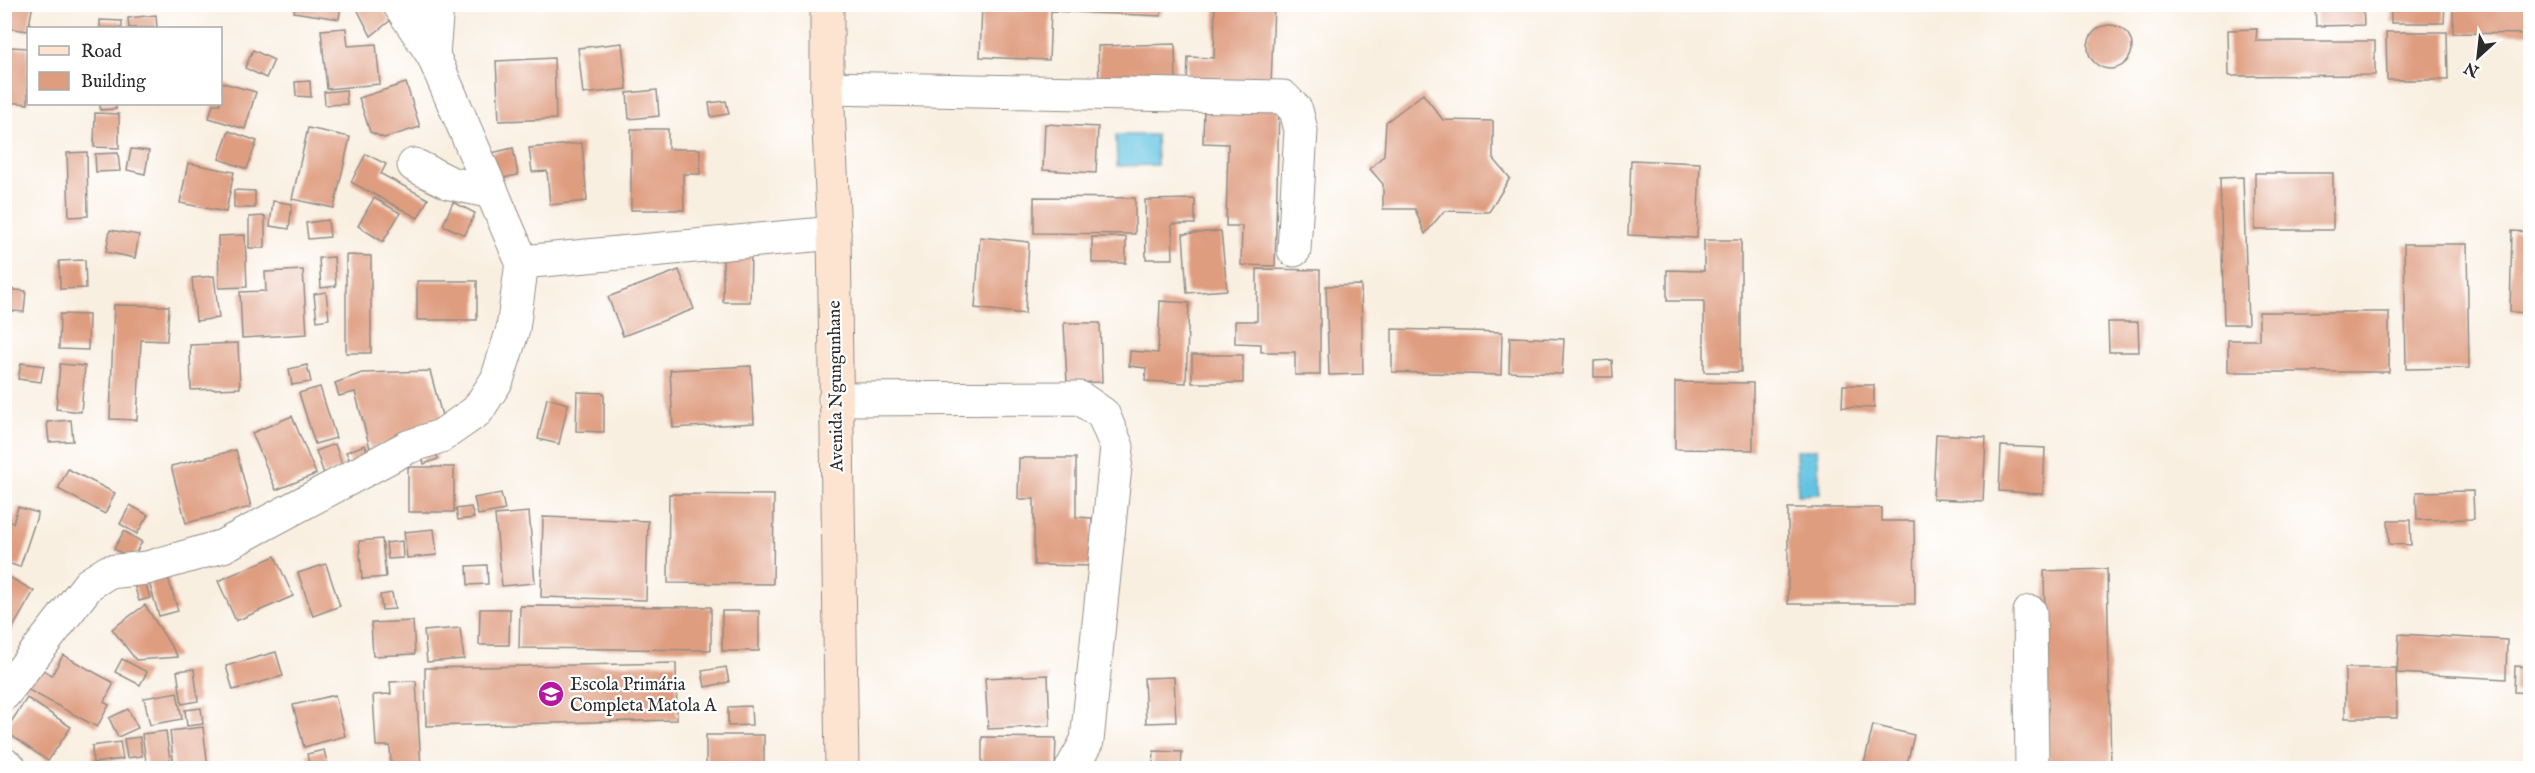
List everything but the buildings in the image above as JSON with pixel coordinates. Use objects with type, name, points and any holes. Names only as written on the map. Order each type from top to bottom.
[{"type":"street","points":[[4,694],[89,584],[108,572],[147,568],[224,546],[408,447],[441,436],[477,411],[497,380],[513,329],[522,262],[433,55],[399,4]]},
{"type":"street","points":[[433,55],[437,4]]},
{"type":"street","name":"Avenida Ngungunhane","points":[[827,4],[827,88],[834,233],[842,768]]},
{"type":"street","points":[[827,88],[1283,97],[1296,110],[1301,130],[1294,250]]},
{"type":"street","points":[[414,165],[450,183],[491,192]]},
{"type":"street","points":[[522,262],[834,233]]},
{"type":"street","points":[[835,399],[1080,399],[1103,414],[1117,447],[1116,459],[1087,741],[1072,768]]},
{"type":"street","points":[[2030,612],[2032,768]]},
{"type":"street","points":[[4,764],[10,768]]},
{"type":"water","points":[[1116,135],[1156,135],[1157,165],[1117,166]]},
{"type":"water","points":[[1817,449],[1820,494],[1798,495],[1796,451]]},
{"type":"place","name":"Escola Primária Completa Matola A","points":[[551,694]]}]
